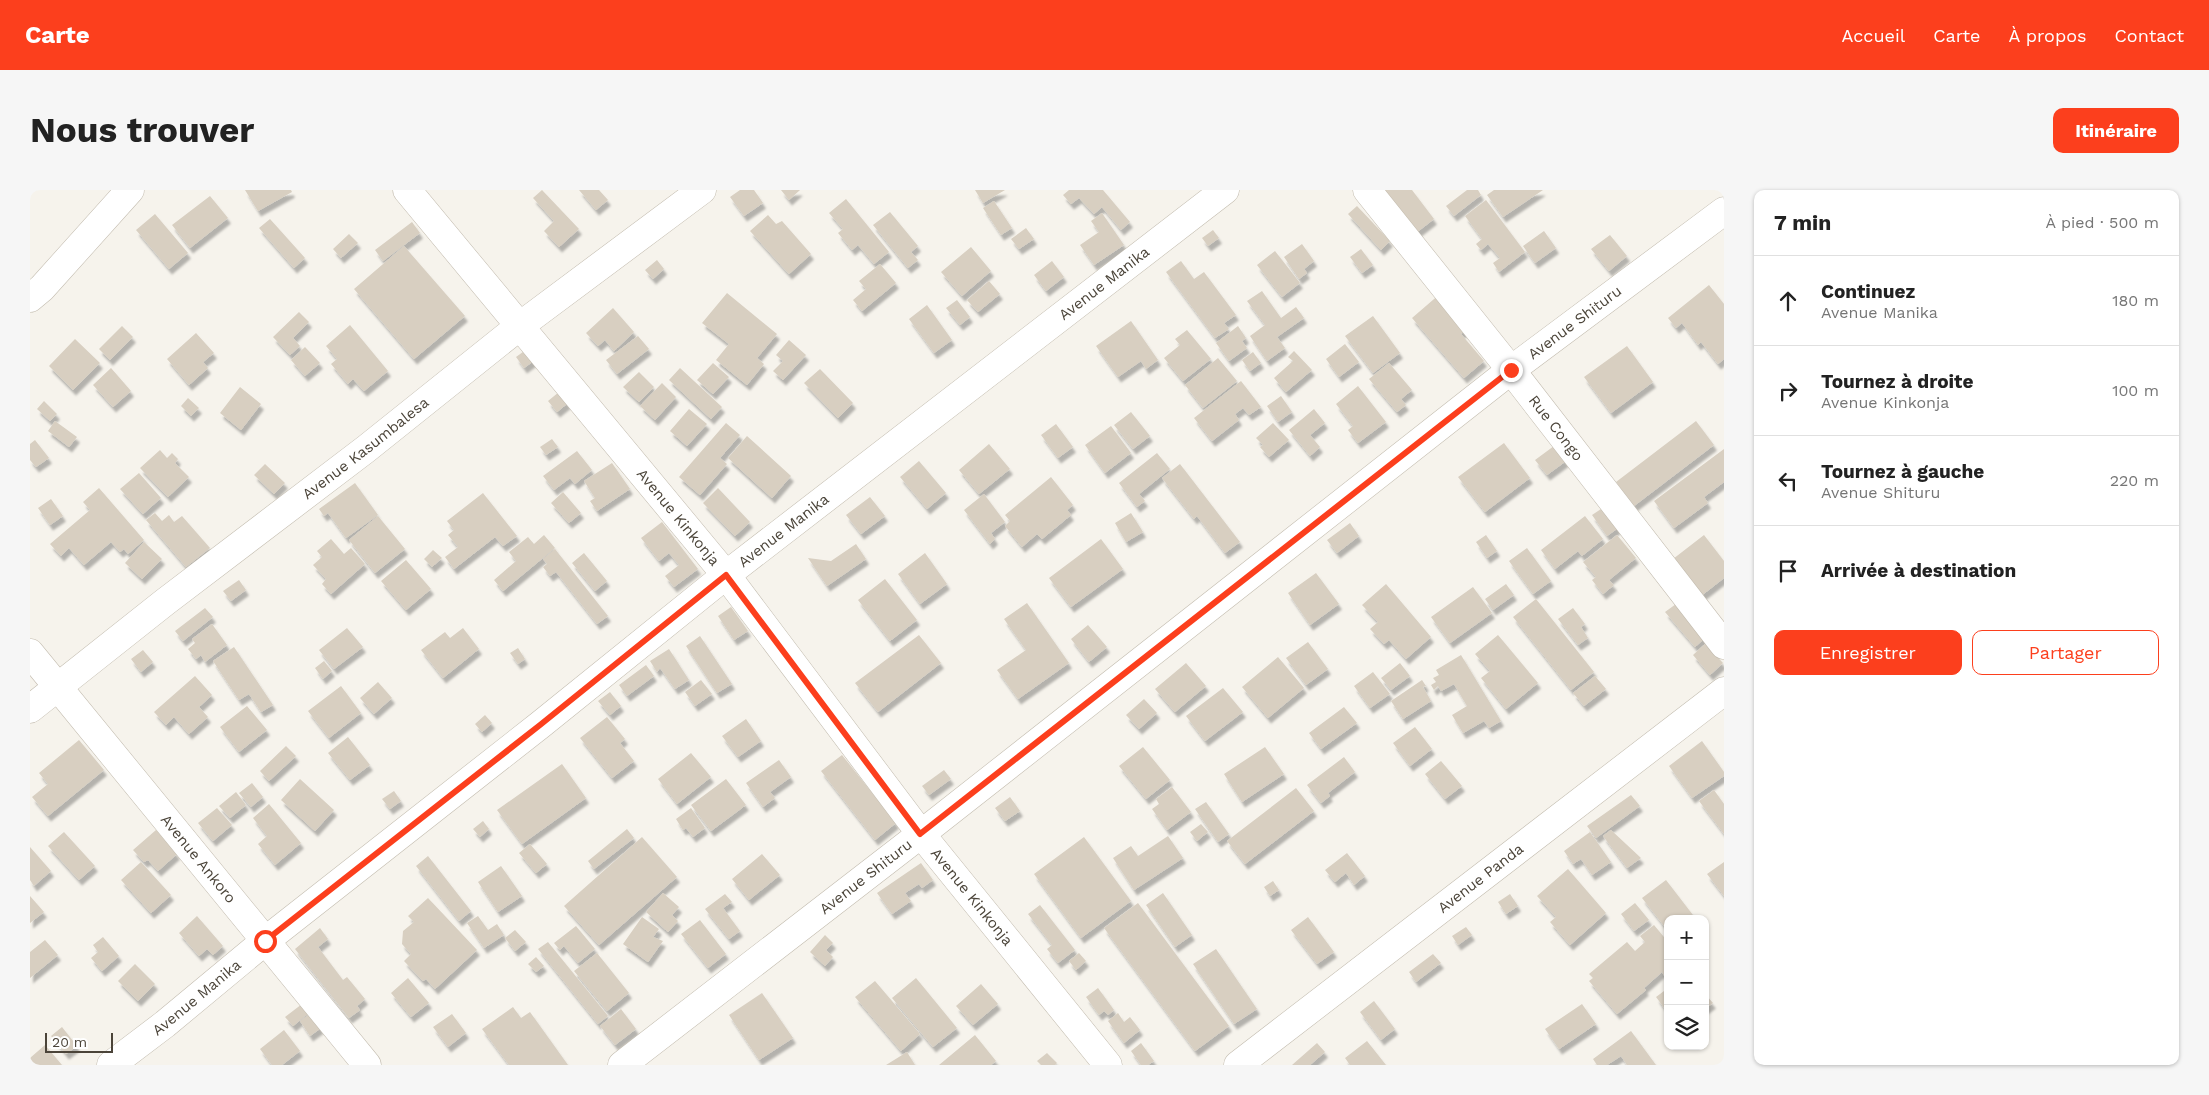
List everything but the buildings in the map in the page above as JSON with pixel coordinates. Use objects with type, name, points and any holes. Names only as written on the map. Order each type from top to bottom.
[{"type":"street","points":[[30,298],[42,288],[130,190]]},
{"type":"street","name":"Avenue Kinkonja","points":[[407,190],[726,575],[920,834],[1108,1065]]},
{"type":"street","name":"Avenue Kasumbalesa","points":[[30,709],[366,449],[521,326],[702,190]]},
{"type":"street","name":"Avenue Manika","points":[[112,1065],[726,575],[1225,190]]},
{"type":"street","name":"Rue Congo","points":[[1366,190],[1511,370],[1724,645]]},
{"type":"street","name":"Avenue Shituru","points":[[622,1065],[920,834],[1511,370],[1724,211]]},
{"type":"street","name":"Avenue Ankoro","points":[[30,653],[367,1065]]},
{"type":"street","name":"Avenue Panda","points":[[1238,1065],[1724,691]]},
{"type":"route","points":[[265,941],[540,725],[726,575],[920,834],[1511,370]]}]
